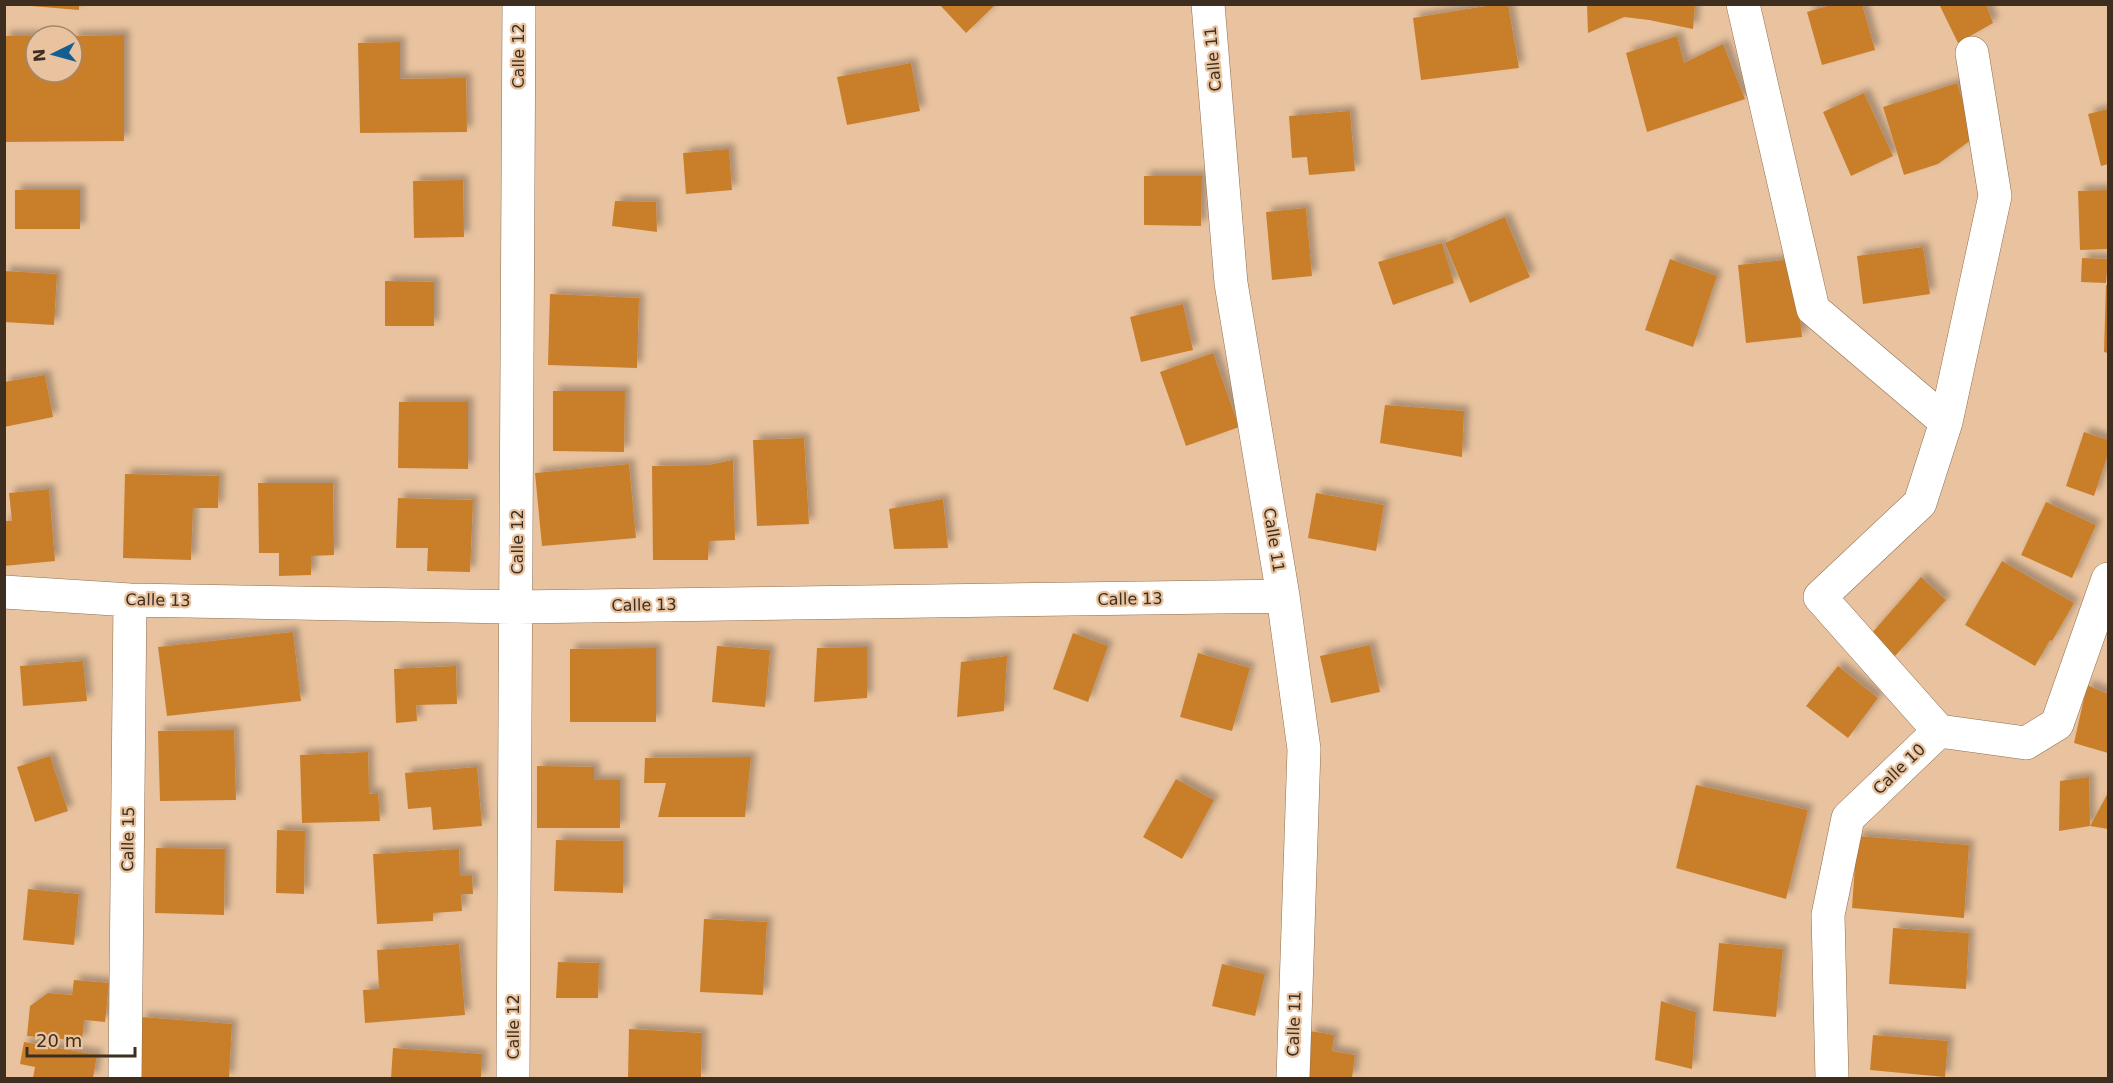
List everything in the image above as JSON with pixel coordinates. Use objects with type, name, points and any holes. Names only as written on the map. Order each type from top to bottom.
[{"type":"street","name":"Calle 12","points":[[513,1078],[519,4]]},
{"type":"street","name":"Calle 11","points":[[1208,4],[1231,284],[1283,596],[1304,749],[1293,1078]]},
{"type":"street","points":[[1743,4],[1813,309],[1946,422]]},
{"type":"street","points":[[1939,731],[1820,597],[1920,504],[1946,422],[1995,196],[1972,53]]},
{"type":"street","name":"Calle 10","points":[[1832,1078],[1828,915],[1848,818],[1939,731],[2026,743],[2057,724],[2109,579]]},
{"type":"street","name":"Calle 13","points":[[4,592],[130,600],[517,607],[1283,596]]},
{"type":"street","name":"Calle 15","points":[[125,1078],[130,600]]},
{"type":"building","points":[[31,4],[79,4],[79,10],[31,6]]},
{"type":"building","points":[[939,4],[996,4],[966,33]]},
{"type":"building","points":[[1508,4],[1519,68],[1421,80],[1413,18]]},
{"type":"building","points":[[1587,4],[1695,4],[1693,29],[1624,17],[1588,33]]},
{"type":"building","points":[[1834,4],[1862,4],[1875,50],[1822,65],[1807,12]]},
{"type":"building","points":[[1939,4],[1986,4],[1993,23],[1958,43]]},
{"type":"building","points":[[124,35],[124,141],[4,142],[4,36],[24,36],[24,84],[84,84],[84,36]]},
{"type":"building","points":[[1677,36],[1684,63],[1723,44],[1745,99],[1647,132],[1626,53]]},
{"type":"building","points":[[400,42],[400,79],[466,78],[467,132],[360,133],[358,43]]},
{"type":"building","points":[[911,63],[920,111],[847,125],[837,77]]},
{"type":"building","points":[[1957,83],[1975,137],[1938,164],[1904,175],[1883,107]]},
{"type":"building","points":[[1864,93],[1893,156],[1851,176],[1823,112]]},
{"type":"building","points":[[2108,109],[2108,164],[2101,166],[2088,114]]},
{"type":"building","points":[[1350,111],[1355,171],[1309,175],[1307,157],[1292,158],[1289,116]]},
{"type":"building","points":[[729,149],[732,190],[686,194],[683,153]]},
{"type":"building","points":[[1144,176],[1202,176],[1201,226],[1144,225]]},
{"type":"building","points":[[463,180],[464,237],[414,238],[413,181]]},
{"type":"building","points":[[15,190],[80,190],[80,229],[15,229]]},
{"type":"building","points":[[2108,190],[2108,249],[2080,250],[2078,191]]},
{"type":"building","points":[[615,201],[656,202],[657,232],[612,226]]},
{"type":"building","points":[[1306,208],[1312,276],[1272,280],[1266,212]]},
{"type":"building","points":[[1505,217],[1530,277],[1470,303],[1445,243]]},
{"type":"building","points":[[1442,243],[1454,283],[1393,305],[1378,262]]},
{"type":"building","points":[[1923,247],[1930,294],[1863,304],[1857,256]]},
{"type":"building","points":[[2082,258],[2108,259],[2106,283],[2081,282]]},
{"type":"building","points":[[1670,259],[1717,276],[1693,347],[1645,330]]},
{"type":"building","points":[[1794,259],[1802,337],[1746,343],[1738,265]]},
{"type":"building","points":[[4,271],[57,274],[54,325],[4,322]]},
{"type":"building","points":[[385,281],[434,282],[434,326],[385,326]]},
{"type":"building","points":[[2106,285],[2108,285],[2108,353],[2104,352]]},
{"type":"building","points":[[550,294],[639,298],[637,368],[548,365]]},
{"type":"building","points":[[1183,304],[1193,350],[1141,362],[1130,317]]},
{"type":"building","points":[[1213,353],[1239,427],[1186,446],[1160,372]]},
{"type":"building","points":[[45,375],[53,417],[4,427],[4,382]]},
{"type":"building","points":[[553,391],[625,391],[624,452],[553,451]]},
{"type":"building","points":[[399,402],[468,402],[468,469],[398,468]]},
{"type":"building","points":[[1385,405],[1464,411],[1462,457],[1380,443]]},
{"type":"building","points":[[2084,432],[2108,440],[2108,454],[2094,496],[2066,486]]},
{"type":"building","points":[[804,438],[809,524],[757,526],[753,440]]},
{"type":"building","points":[[733,460],[735,540],[709,541],[708,560],[653,560],[652,466],[708,465]]},
{"type":"building","points":[[629,464],[636,538],[542,546],[535,473]]},
{"type":"building","points":[[125,474],[219,476],[218,508],[193,508],[191,560],[123,558]]},
{"type":"building","points":[[258,483],[333,483],[334,555],[311,556],[311,575],[279,576],[279,553],[259,553]]},
{"type":"building","points":[[49,489],[55,561],[4,566],[4,521],[12,521],[9,493]]},
{"type":"building","points":[[1316,493],[1384,505],[1376,551],[1308,538]]},
{"type":"building","points":[[398,498],[473,500],[470,572],[427,571],[428,548],[396,548]]},
{"type":"building","points":[[943,499],[948,548],[894,549],[889,509]]},
{"type":"building","points":[[2046,502],[2096,525],[2072,578],[2021,555]]},
{"type":"building","points":[[2002,561],[2074,603],[2035,666],[1965,625]]},
{"type":"building","points":[[1921,577],[1946,600],[1895,656],[1871,634]]},
{"type":"building","points":[[293,632],[301,701],[167,716],[158,647]]},
{"type":"building","points":[[1073,633],[1108,646],[1088,702],[1053,689]]},
{"type":"building","points":[[1370,645],[1380,692],[1331,703],[1320,656]]},
{"type":"building","points":[[717,646],[770,650],[765,707],[712,702]]},
{"type":"building","points":[[867,647],[867,698],[814,702],[817,648]]},
{"type":"building","points":[[656,648],[656,722],[570,722],[570,649]]},
{"type":"building","points":[[1198,653],[1250,668],[1232,731],[1180,717]]},
{"type":"building","points":[[1007,656],[1004,711],[957,717],[961,662]]},
{"type":"building","points":[[83,661],[87,701],[23,706],[20,666]]},
{"type":"building","points":[[456,666],[457,704],[416,705],[417,721],[396,723],[394,669]]},
{"type":"building","points":[[1838,666],[1878,698],[1848,738],[1806,706]]},
{"type":"building","points":[[2087,685],[2108,694],[2108,753],[2074,743]]},
{"type":"building","points":[[234,730],[236,800],[160,801],[158,731]]},
{"type":"building","points":[[368,752],[369,794],[378,793],[380,821],[302,823],[300,755]]},
{"type":"building","points":[[50,756],[68,811],[35,822],[17,767]]},
{"type":"building","points":[[751,757],[745,817],[658,817],[666,783],[644,783],[645,758]]},
{"type":"building","points":[[537,766],[594,767],[594,780],[620,780],[620,828],[537,828]]},
{"type":"building","points":[[477,767],[482,826],[433,830],[431,807],[408,809],[405,773]]},
{"type":"building","points":[[2089,777],[2090,826],[2059,831],[2060,781]]},
{"type":"building","points":[[1176,779],[1214,800],[1182,859],[1143,837]]},
{"type":"building","points":[[1696,785],[1808,810],[1786,899],[1676,868]]},
{"type":"building","points":[[2108,793],[2108,829],[2090,826]]},
{"type":"building","points":[[277,830],[305,831],[304,894],[276,893]]},
{"type":"building","points":[[1857,836],[1969,845],[1964,918],[1852,908]]},
{"type":"building","points":[[556,840],[623,841],[623,893],[554,891]]},
{"type":"building","points":[[156,848],[225,849],[224,915],[155,913]]},
{"type":"building","points":[[459,849],[460,876],[472,876],[473,894],[461,894],[462,911],[433,913],[433,921],[377,924],[373,854]]},
{"type":"building","points":[[28,889],[79,894],[74,945],[23,940]]},
{"type":"building","points":[[704,919],[767,922],[763,995],[700,992]]},
{"type":"building","points":[[1893,928],[1969,933],[1966,989],[1889,984]]},
{"type":"building","points":[[1719,943],[1783,949],[1776,1017],[1713,1011]]},
{"type":"building","points":[[459,944],[465,1015],[365,1023],[363,990],[379,989],[377,950]]},
{"type":"building","points":[[558,962],[599,963],[598,998],[556,998]]},
{"type":"building","points":[[1222,964],[1265,974],[1255,1016],[1212,1006]]},
{"type":"building","points":[[74,980],[109,983],[105,1022],[84,1020],[82,1041],[27,1036],[30,1006],[48,993],[72,995]]},
{"type":"building","points":[[1661,1001],[1696,1012],[1692,1069],[1655,1060]]},
{"type":"building","points":[[141,1017],[232,1024],[229,1078],[137,1078]]},
{"type":"building","points":[[629,1029],[702,1033],[701,1078],[628,1078]]},
{"type":"building","points":[[1310,1031],[1334,1035],[1332,1051],[1355,1055],[1352,1078],[1302,1078]]},
{"type":"building","points":[[1873,1035],[1948,1041],[1945,1077],[1870,1070]]},
{"type":"building","points":[[24,1042],[97,1055],[93,1078],[33,1078],[35,1067],[20,1064]]},
{"type":"building","points":[[393,1048],[482,1054],[481,1078],[391,1078]]}]
